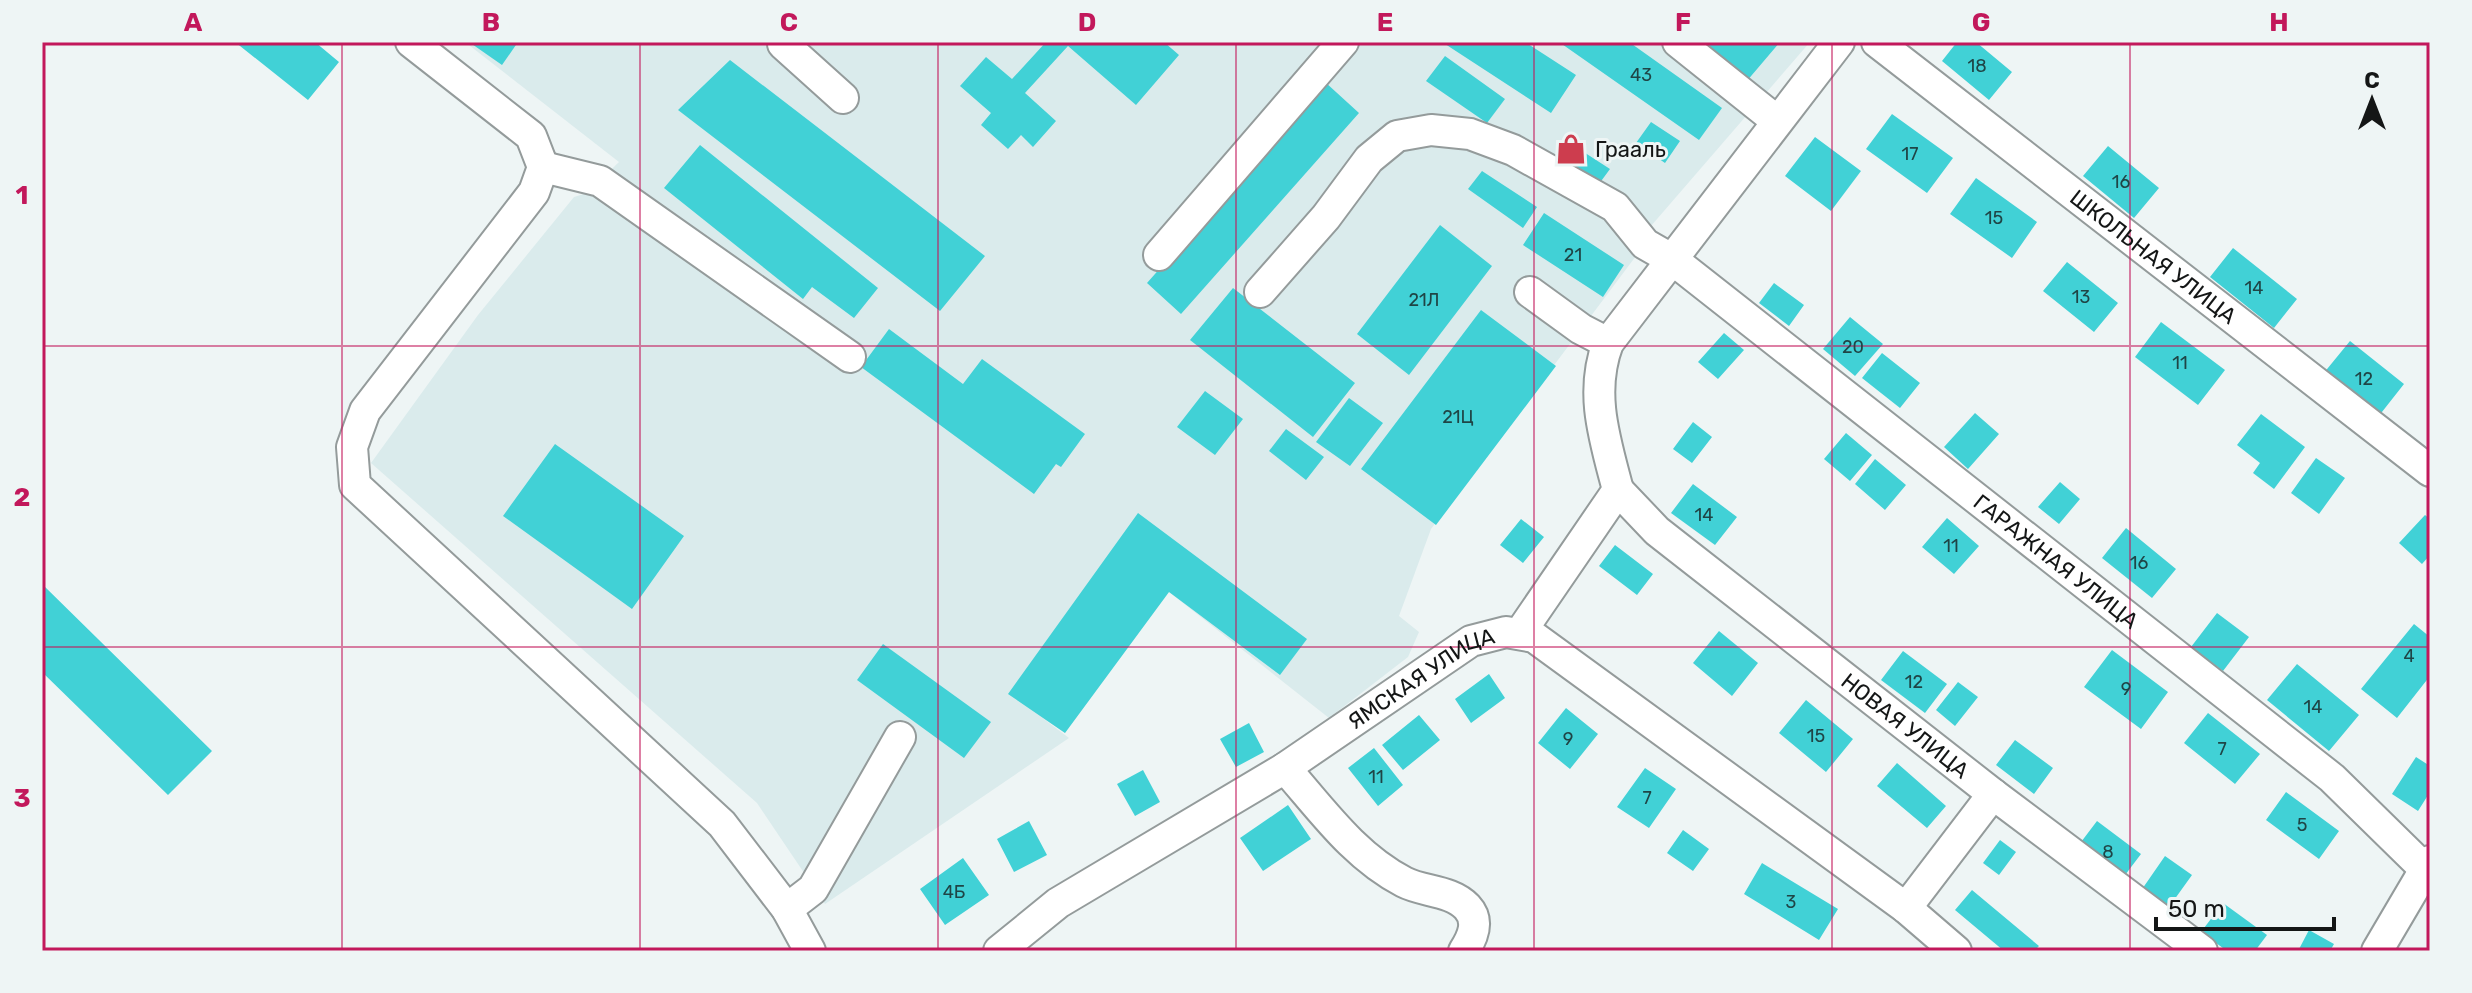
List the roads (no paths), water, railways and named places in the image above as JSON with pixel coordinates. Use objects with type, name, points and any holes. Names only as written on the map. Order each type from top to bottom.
[{"type":"street","points":[[411,42],[531,136],[543,167],[534,192],[365,411],[352,447],[355,485],[722,824],[787,909],[810,951]]},
{"type":"street","points":[[785,42],[783,44],[843,98]]},
{"type":"street","points":[[1159,255],[1343,42]]},
{"type":"street","points":[[1678,42],[1777,121]]},
{"type":"street","points":[[1520,633],[1618,490],[1597,395],[1597,378],[1608,343],[1839,42]]},
{"type":"street","name":"ШКОЛЬНАЯ УЛИЦА","points":[[1877,42],[2430,471]]},
{"type":"street","name":"ГАРАЖНАЯ УЛИЦА","points":[[1260,292],[1326,217],[1369,159],[1397,136],[1431,130],[1470,134],[1513,150],[1615,207],[1645,244],[1673,260],[2332,778],[2428,869]]},
{"type":"street","points":[[543,167],[600,181],[850,357]]},
{"type":"street","points":[[1530,292],[1581,329],[1608,343]]},
{"type":"street","name":"НОВАЯ УЛИЦА","points":[[1618,490],[1657,531],[1993,794],[2202,951]]},
{"type":"street","name":"ЯМСКАЯ УЛИЦА","points":[[999,951],[1058,903],[1285,768],[1471,641],[1490,634],[1520,633],[1534,637],[1906,908],[1955,949]]},
{"type":"street","points":[[787,909],[813,889],[900,737]]},
{"type":"street","points":[[1285,768],[1357,851],[1406,883],[1454,898],[1466,906],[1474,918],[1475,931],[1464,951]]},
{"type":"street","points":[[1906,908],[1993,794]]},
{"type":"street","points":[[2377,951],[2428,869]]},
{"type":"place","name":"Грааль","points":[[1571,149]]}]
